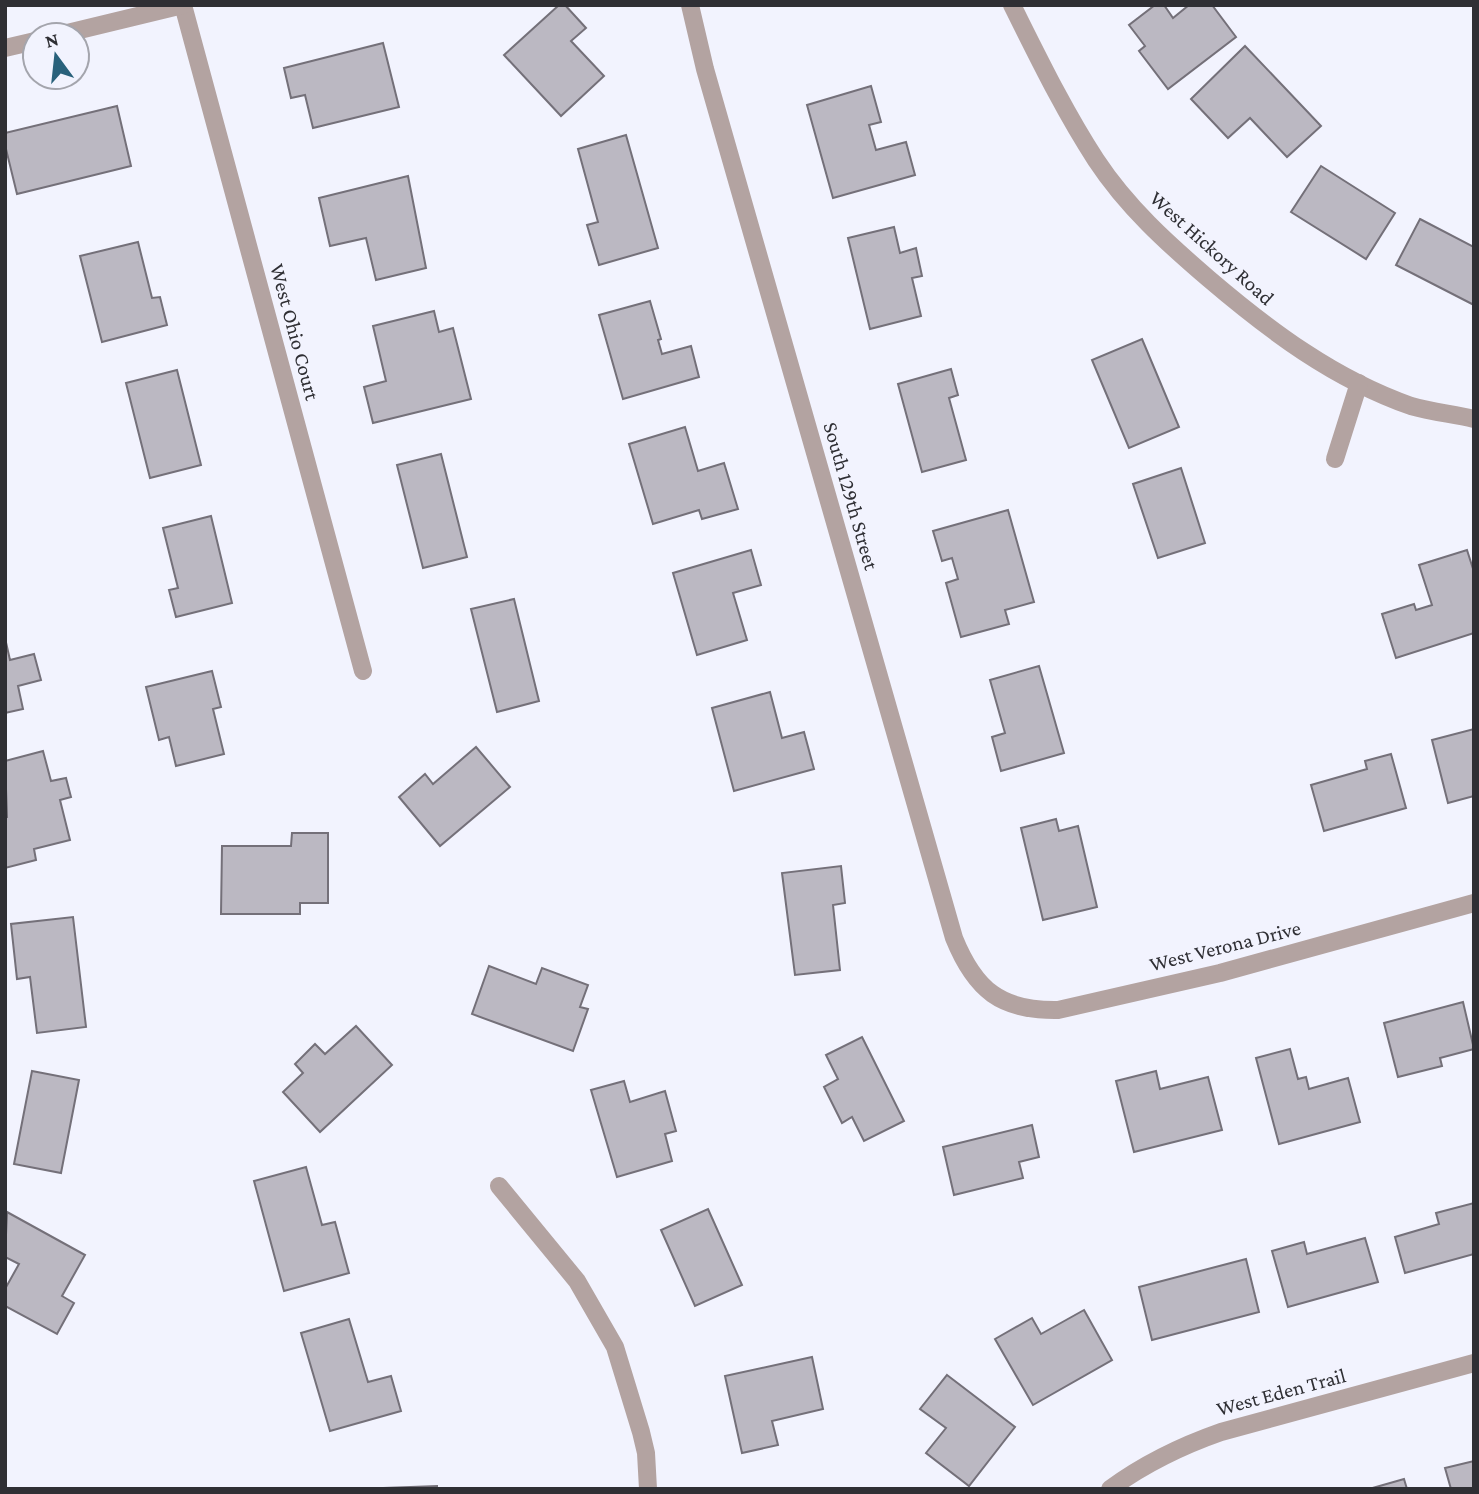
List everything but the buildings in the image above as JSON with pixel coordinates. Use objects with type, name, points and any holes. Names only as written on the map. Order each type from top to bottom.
[{"type":"street","points":[[91,27],[183,5]]},
{"type":"street","name":"West Ohio Court","points":[[183,5],[363,671]]},
{"type":"street","name":"South 129th Street","points":[[690,5],[705,69],[954,938],[964,961],[978,982],[988,991]]},
{"type":"street","name":"West Hickory Road","points":[[1012,5],[1047,75],[1095,160],[1127,202],[1158,235],[1288,343],[1359,383],[1410,405],[1441,414],[1474,419]]},
{"type":"street","points":[[1335,459],[1359,383]]},
{"type":"street","name":"West Verona Drive","points":[[988,991],[1009,1004],[1032,1010],[1058,1010],[1220,973],[1474,903]]},
{"type":"street","points":[[499,1186],[577,1281],[615,1347],[646,1453],[648,1489]]},
{"type":"street","name":"West Eden Trail","points":[[1110,1489],[1131,1473],[1185,1445],[1221,1432],[1474,1363]]}]
